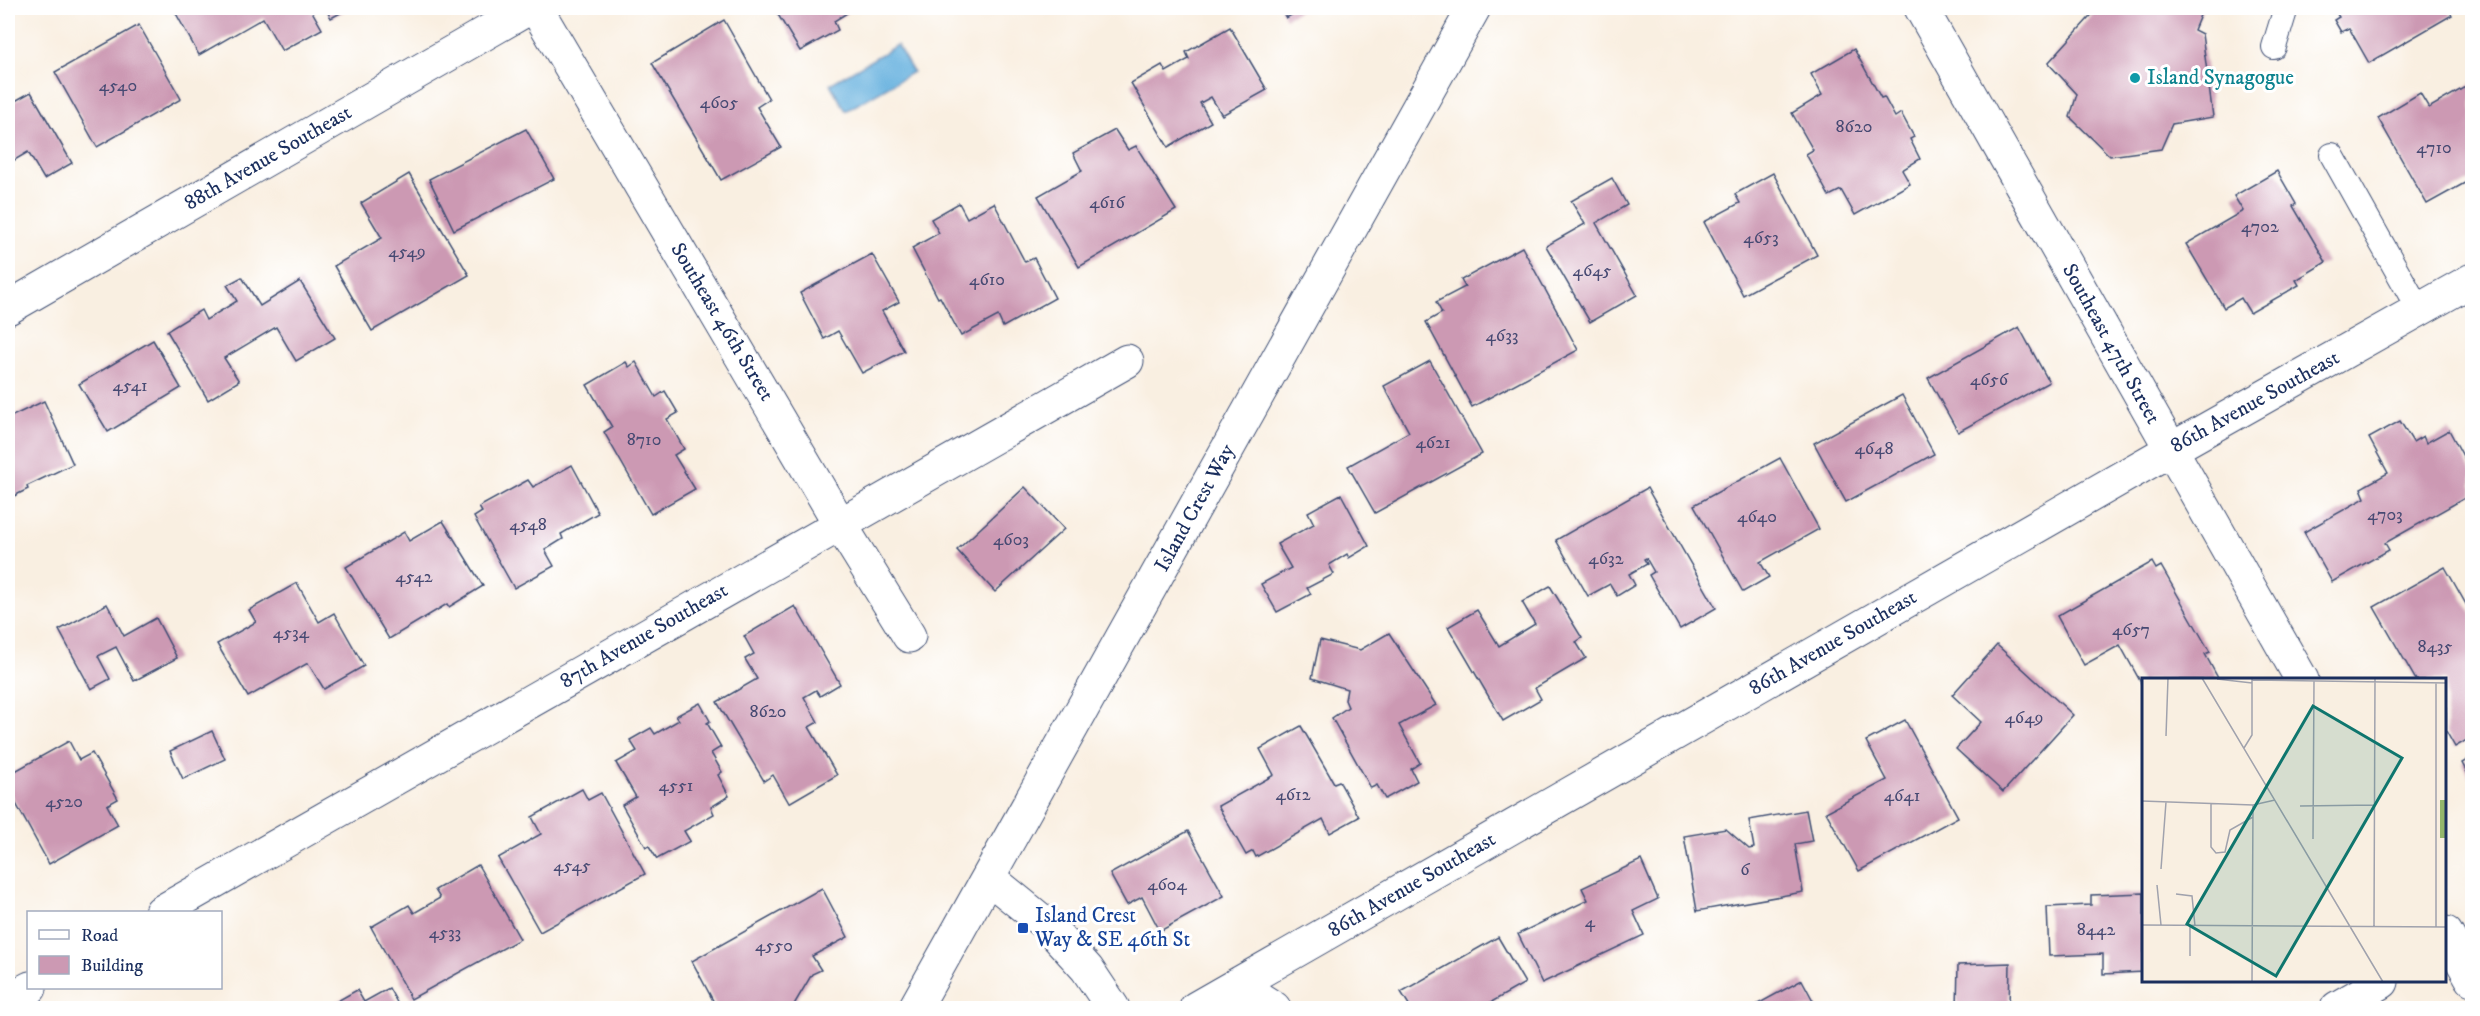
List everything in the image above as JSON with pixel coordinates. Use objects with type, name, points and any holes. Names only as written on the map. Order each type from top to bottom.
[{"type":"street","name":"88th Avenue Southeast","points":[[8,308],[529,8]]},
{"type":"street","name":"Southeast 46th Street","points":[[536,8],[840,524],[909,636]]},
{"type":"street","name":"Island Crest Way","points":[[915,1008],[1474,8]]},
{"type":"street","name":"Southeast 47th Street","points":[[1921,8],[2301,678]]},
{"type":"street","name":"86th Avenue Southeast","points":[[1196,1008],[2170,450],[2472,280]]},
{"type":"street","name":"87th Avenue Southeast","points":[[163,911],[1127,361]]},
{"type":"street","points":[[988,878],[1048,926],[1087,969],[1113,1008]]},
{"type":"street","points":[[2447,939],[2472,980]]},
{"type":"street","points":[[2337,1008],[2379,983]]},
{"type":"street","points":[[1238,985],[1274,1008]]},
{"type":"street","points":[[8,1000],[27,989]]},
{"type":"lane","points":[[2274,46],[2286,8]]},
{"type":"lane","points":[[2332,154],[2419,310]]},
{"type":"water","points":[[897,45],[913,72],[846,111],[830,84]]},
{"type":"building","points":[[173,8],[310,8],[322,29],[282,51],[263,18],[199,55]]},
{"type":"building","points":[[325,8],[350,8],[331,18]]},
{"type":"building","points":[[774,8],[855,8],[834,21],[838,30],[800,51]]},
{"type":"building","points":[[1280,8],[1304,8],[1286,18]]},
{"type":"building","name":"Island Synagogue","points":[[2098,8],[2203,8],[2194,30],[2202,34],[2213,117],[2172,124],[2161,149],[2110,156],[2070,117],[2077,94],[2048,63]]},
{"type":"building","points":[[2333,8],[2447,8],[2452,15],[2369,63],[2349,28],[2341,32],[2334,20],[2339,17]]},
{"type":"building","points":[[724,20],[769,99],[757,107],[781,147],[721,180],[652,63]]},
{"type":"building","points":[[139,25],[181,99],[97,147],[55,72]]},
{"type":"building","points":[[1230,27],[1267,90],[1222,115],[1211,97],[1200,103],[1211,122],[1168,147],[1131,83],[1162,65],[1166,72],[1189,59],[1186,52]]},
{"type":"building","points":[[1854,49],[1881,98],[1884,97],[1895,117],[1901,113],[1914,137],[1910,139],[1920,159],[1902,170],[1910,184],[1855,215],[1841,190],[1829,196],[1806,154],[1813,150],[1792,113],[1822,95],[1811,74]]},
{"type":"building","points":[[2472,83],[2472,179],[2427,204],[2378,118],[2420,93],[2429,108]]},
{"type":"building","points":[[31,92],[72,163],[44,179],[28,152],[8,164],[8,105]]},
{"type":"building","points":[[526,129],[554,179],[454,230],[429,179]]},
{"type":"building","points":[[1115,130],[1128,150],[1136,146],[1176,210],[1079,267],[1038,196],[1082,171],[1073,153]]},
{"type":"building","points":[[2277,171],[2296,204],[2293,206],[2326,262],[2296,280],[2299,285],[2250,313],[2241,298],[2224,308],[2186,244],[2243,211],[2234,196]]},
{"type":"building","points":[[1773,173],[1817,255],[1743,295],[1704,222],[1740,203],[1735,194]]},
{"type":"building","points":[[409,174],[469,275],[372,331],[334,266],[382,238],[361,203]]},
{"type":"building","points":[[1612,178],[1627,205],[1596,223],[1637,295],[1590,322],[1546,246],[1585,224],[1571,201]]},
{"type":"building","points":[[959,203],[967,218],[994,203],[1025,262],[1034,258],[1055,298],[1003,327],[998,316],[961,336],[912,248],[939,233],[931,219]]},
{"type":"building","points":[[1522,247],[1578,350],[1472,407],[1426,322],[1442,313],[1436,302],[1465,287],[1461,280]]},
{"type":"building","points":[[872,254],[899,302],[882,311],[904,351],[862,373],[838,331],[824,339],[800,293]]},
{"type":"building","points":[[242,277],[260,306],[300,281],[335,338],[296,361],[276,327],[224,358],[239,381],[208,400],[167,331],[201,310],[206,320],[237,301],[227,285]]},
{"type":"building","points":[[2019,327],[2049,382],[1958,432],[1928,378]]},
{"type":"building","points":[[153,340],[181,388],[108,432],[79,384]]},
{"type":"building","points":[[1430,361],[1482,454],[1375,513],[1348,466],[1409,432],[1384,386]]},
{"type":"building","points":[[626,362],[629,367],[636,362],[656,397],[665,391],[678,413],[667,419],[684,449],[674,455],[695,489],[651,514],[604,432],[612,427],[587,385]]},
{"type":"building","points":[[1902,395],[1934,454],[1846,502],[1814,443]]},
{"type":"building","points":[[44,401],[73,464],[27,486],[28,489],[8,499],[8,418]]},
{"type":"building","points":[[2400,421],[2413,442],[2423,436],[2426,443],[2449,430],[2472,473],[2472,494],[2385,543],[2389,550],[2332,582],[2304,532],[2365,498],[2361,488],[2388,473],[2369,438]]},
{"type":"building","points":[[1780,458],[1819,529],[1760,562],[1769,577],[1743,592],[1694,505]]},
{"type":"building","points":[[572,465],[598,513],[561,534],[563,539],[545,550],[554,566],[514,588],[474,517],[482,512],[479,507],[528,480],[533,487]]},
{"type":"building","points":[[1025,487],[1064,529],[995,592],[957,550]]},
{"type":"building","points":[[1647,488],[1716,608],[1680,629],[1649,575],[1654,572],[1646,558],[1644,559],[1647,564],[1629,574],[1635,585],[1617,596],[1610,584],[1588,596],[1556,540]]},
{"type":"building","points":[[1341,494],[1369,546],[1349,558],[1347,554],[1329,565],[1334,574],[1307,588],[1311,594],[1277,612],[1261,584],[1291,568],[1277,544],[1314,524],[1308,512]]},
{"type":"building","points":[[443,521],[483,586],[449,607],[447,604],[389,639],[346,567],[404,532],[409,541]]},
{"type":"building","points":[[2152,562],[2156,569],[2161,566],[2210,652],[2205,654],[2218,678],[2142,678],[2142,684],[2120,645],[2084,665],[2057,616]]},
{"type":"building","points":[[2445,567],[2472,615],[2472,737],[2455,747],[2447,733],[2447,678],[2415,678],[2374,607]]},
{"type":"building","points":[[297,583],[319,622],[334,613],[364,666],[324,689],[308,663],[248,697],[217,644],[256,622],[249,610]]},
{"type":"building","points":[[1550,586],[1582,638],[1576,642],[1586,658],[1535,688],[1541,699],[1503,721],[1448,627],[1477,610],[1499,646],[1535,624],[1522,602]]},
{"type":"building","points":[[107,604],[124,636],[156,618],[177,658],[134,681],[116,647],[98,656],[110,679],[91,689],[59,630]]},
{"type":"building","points":[[795,606],[840,684],[820,696],[816,690],[804,697],[818,722],[809,727],[837,775],[789,803],[773,775],[764,781],[717,702],[757,679],[745,659],[754,654],[744,636]]},
{"type":"building","points":[[1389,633],[1436,705],[1399,725],[1420,763],[1411,769],[1417,781],[1385,799],[1377,785],[1371,788],[1332,718],[1348,707],[1345,700],[1347,689],[1312,678],[1320,640],[1360,650]]},
{"type":"building","points":[[1997,645],[2073,715],[2003,792],[1956,749],[1981,722],[1952,695]]},
{"type":"building","points":[[700,703],[710,721],[707,723],[721,747],[711,753],[722,772],[718,775],[729,796],[711,807],[714,814],[684,831],[690,841],[657,859],[649,846],[646,847],[622,805],[636,797],[616,763],[637,751],[630,740],[651,728],[655,734],[679,720],[676,716]]},
{"type":"building","points":[[1905,720],[1958,817],[1859,871],[1826,812],[1887,780],[1866,741]]},
{"type":"building","points":[[1301,726],[1334,783],[1339,781],[1359,817],[1330,833],[1323,819],[1256,857],[1253,851],[1246,855],[1218,806],[1274,775],[1260,749]]},
{"type":"building","points":[[212,731],[225,759],[183,779],[170,751]]},
{"type":"building","points":[[69,741],[79,760],[92,753],[118,799],[107,805],[118,825],[49,864],[8,789],[8,775]]},
{"type":"building","points":[[2472,757],[2472,782],[2462,763]]},
{"type":"building","points":[[582,789],[588,800],[601,793],[645,874],[540,932],[498,858],[541,834],[532,817]]},
{"type":"building","points":[[1806,810],[1812,841],[1795,844],[1803,892],[1697,911],[1684,836],[1726,829],[1749,849],[1754,848],[1749,820]]},
{"type":"building","points":[[1188,831],[1224,896],[1160,931],[1142,897],[1127,905],[1110,874]]},
{"type":"building","points":[[1641,860],[1658,899],[1633,911],[1644,935],[1542,983],[1518,934],[1588,900],[1582,888]]},
{"type":"building","points":[[478,865],[520,939],[411,999],[371,927],[409,905],[414,913],[440,898],[435,890]]},
{"type":"building","points":[[822,888],[848,937],[812,956],[821,970],[812,974],[792,1008],[739,1008],[738,1005],[730,1008],[717,1008],[692,961]]},
{"type":"building","points":[[2142,893],[2142,972],[2103,974],[2103,954],[2049,956],[2047,907],[2091,905],[2091,895]]},
{"type":"building","points":[[1498,937],[1525,983],[1481,1008],[1411,1008],[1401,992]]},
{"type":"building","points":[[2010,963],[2009,1008],[1957,1008],[1958,965]]},
{"type":"building","points":[[1802,980],[1817,1008],[1755,1008],[1754,1006]]},
{"type":"building","points":[[389,988],[400,1008],[325,1008],[357,990],[364,1002]]},
{"type":"place","name":"Island Synagogue","points":[[2135,78]]},
{"type":"place","name":"Island Crest Way & SE 46th St","points":[[1023,928]]}]
